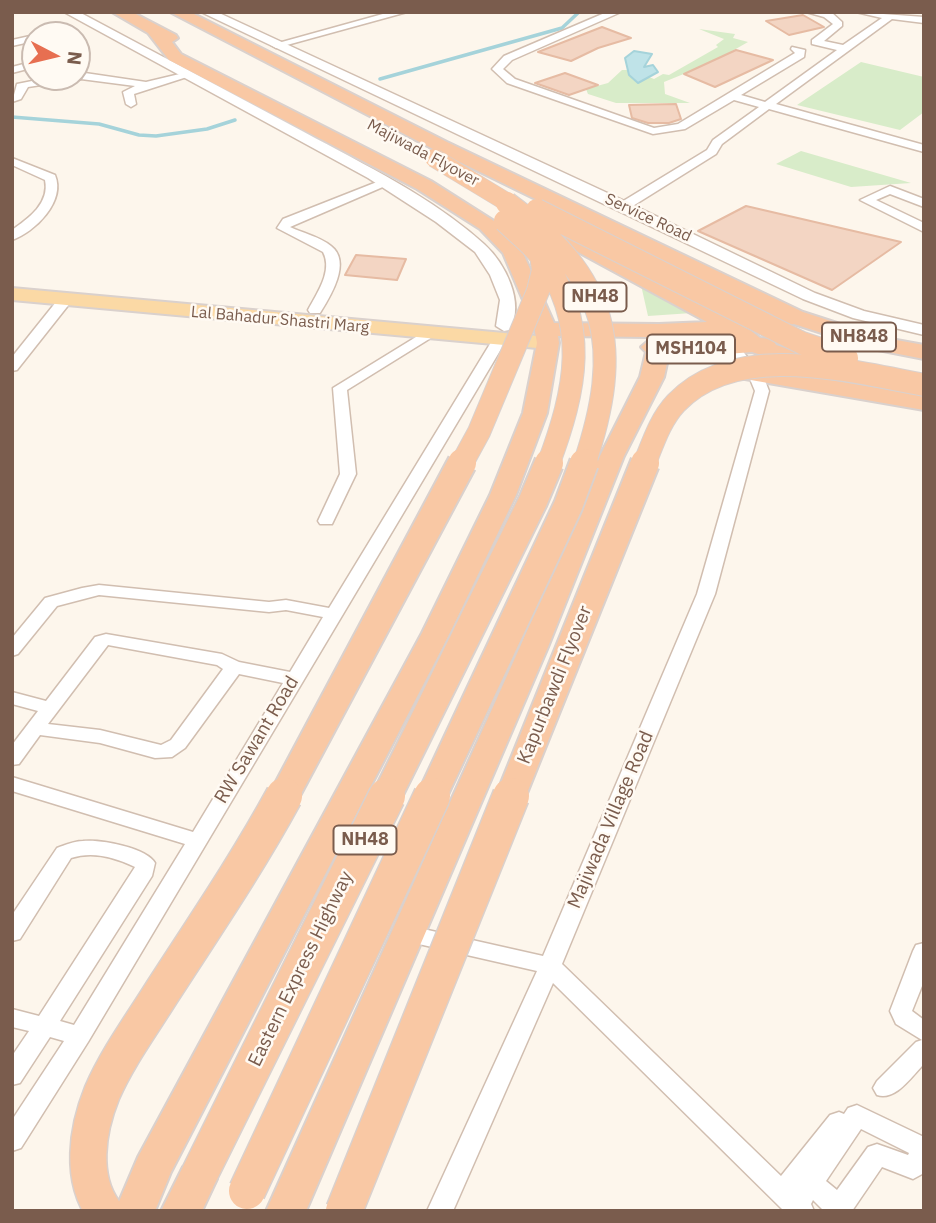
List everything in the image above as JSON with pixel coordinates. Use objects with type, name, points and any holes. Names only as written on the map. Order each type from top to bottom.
[{"type":"highway","name":"NH48","points":[[120,12],[155,21],[204,16]]},
{"type":"highway","name":"Majiwada Flyover","points":[[204,16],[216,47],[425,161],[528,240],[546,242],[571,309],[577,347],[565,415],[555,450],[533,501]]},
{"type":"highway","points":[[204,16],[586,217],[795,317]]},
{"type":"highway","name":"Majiwada Flyover","points":[[155,21],[425,161],[478,180],[548,233],[565,251],[593,293],[603,321],[607,359],[579,510]]},
{"type":"highway","points":[[135,1211],[152,1169],[430,645],[500,500],[535,413],[547,336],[512,251],[487,225],[424,185],[175,57],[155,21]]},
{"type":"highway","points":[[478,180],[802,343],[844,357],[924,374]]},
{"type":"highway","points":[[546,242],[586,217]]},
{"type":"highway","points":[[487,225],[527,231],[732,337],[757,346]]},
{"type":"highway","points":[[104,1211],[94,1197],[88,1154],[103,1094],[138,1030],[261,836],[479,432],[538,291],[546,242]]},
{"type":"highway","name":"NH848","points":[[732,337],[795,317],[876,343],[924,352]]},
{"type":"highway","name":"MSH104","points":[[757,346],[832,329]]},
{"type":"highway","name":"MSH104","points":[[547,336],[658,346],[732,337]]},
{"type":"highway","points":[[286,1211],[410,934],[579,510],[612,456],[652,377],[658,346],[754,375],[924,403]]},
{"type":"highway","name":"NH848","points":[[757,346],[805,363],[924,388]]},
{"type":"highway","name":"Kapurbawdi Flyover","points":[[344,1211],[659,427],[679,400],[704,382],[735,371],[770,366],[841,368],[924,388]]},
{"type":"highway","points":[[500,500],[579,510]]},
{"type":"highway","name":"Eastern Express Highway","points":[[189,1195],[533,501]]},
{"type":"highway","name":"NH48","points":[[242,1201],[579,510]]},
{"type":"main road","name":"Lal Bahadur Shastri Marg","points":[[12,284],[315,310],[547,336]]},
{"type":"main road","name":"Lal Bahadur Shastri Marg","points":[[12,294],[429,333],[502,332]]},
{"type":"street","points":[[70,12],[386,183],[441,219],[480,249],[498,275],[508,300],[502,332]]},
{"type":"street","points":[[279,44],[401,12]]},
{"type":"street","points":[[616,12],[508,58],[497,69],[511,81],[653,131],[681,127],[800,55],[801,52],[796,49]]},
{"type":"street","points":[[811,12],[827,14],[839,24],[816,42],[845,49]]},
{"type":"street","points":[[861,12],[924,20]]},
{"type":"street","name":"Service Road","points":[[204,16],[279,44],[809,296],[859,315],[924,330]]},
{"type":"street","points":[[624,206],[712,152],[717,142],[890,16]]},
{"type":"street","points":[[91,74],[146,85],[190,77]]},
{"type":"street","points":[[767,75],[797,84]]},
{"type":"street","points":[[131,104],[128,92],[130,90],[190,77]]},
{"type":"street","points":[[733,96],[924,149]]},
{"type":"street","points":[[12,161],[51,177],[54,186],[52,198],[12,236]]},
{"type":"street","points":[[315,310],[331,274],[335,260],[333,254],[328,249],[283,228],[287,222],[386,183]]},
{"type":"street","points":[[924,205],[890,190],[866,200],[924,228]]},
{"type":"street","points":[[901,216],[924,205]]},
{"type":"street","points":[[12,367],[65,300]]},
{"type":"street","name":"RW Sawant Road","points":[[12,1141],[80,1036],[502,332]]},
{"type":"street","points":[[326,521],[348,474],[340,388],[429,333]]},
{"type":"street","points":[[732,337],[754,375]]},
{"type":"street","name":"Majiwada Village Road","points":[[440,1211],[550,966],[706,594],[761,397],[762,391],[754,375]]},
{"type":"street","points":[[12,650],[51,602],[99,590],[269,607],[286,606],[334,614]]},
{"type":"street","points":[[12,759],[101,641],[106,639],[222,660],[234,667],[294,678]]},
{"type":"street","points":[[36,728],[79,737],[90,735],[128,744],[134,748],[165,752],[178,744],[234,667]]},
{"type":"street","points":[[12,698],[51,708]]},
{"type":"street","points":[[12,784],[196,840]]},
{"type":"street","points":[[12,933],[64,853],[77,847],[89,848],[124,853],[145,863],[145,871],[12,1076]]},
{"type":"street","points":[[410,934],[550,966],[793,1203]]},
{"type":"street","points":[[924,951],[901,1011],[904,1018],[924,1032]]},
{"type":"street","points":[[12,1018],[80,1036]]},
{"type":"street","points":[[886,1088],[924,1049]]},
{"type":"street","points":[[793,1203],[810,1184],[857,1115],[922,1148],[924,1152],[913,1168],[877,1154],[839,1208],[810,1184]]},
{"type":"street","points":[[793,1203],[839,1122]]},
{"type":"green space","points":[[699,29],[735,34],[733,38],[748,42],[713,62],[664,82],[665,94],[690,103],[616,103],[588,94],[586,89],[608,83],[622,70],[627,70],[638,83],[649,77],[654,79],[663,74],[669,75],[718,47],[716,45],[724,39]]},
{"type":"green space","points":[[861,62],[924,77],[924,112],[900,130],[797,105]]},
{"type":"green space","points":[[801,151],[911,183],[851,187],[776,164]]},
{"type":"green space","points":[[641,285],[692,313],[648,316]]},
{"type":"water","points":[[634,51],[652,54],[644,67],[653,65],[658,72],[638,83],[629,75],[625,58]]},
{"type":"building","points":[[803,15],[824,27],[789,35],[766,21]]},
{"type":"building","points":[[602,27],[631,38],[598,48],[571,61],[538,52]]},
{"type":"building","points":[[736,50],[773,60],[715,87],[684,74]]},
{"type":"building","points":[[565,73],[598,85],[569,95],[535,83]]},
{"type":"building","points":[[676,104],[681,119],[669,123],[648,123],[632,118],[629,105]]},
{"type":"building","points":[[746,206],[901,242],[832,290],[698,231]]},
{"type":"building","points":[[356,255],[406,259],[397,280],[345,275]]},
{"type":"waterway","points":[[380,79],[562,28],[579,12]]},
{"type":"waterway","points":[[12,117],[99,124],[139,135],[156,136],[207,129],[235,120]]}]
